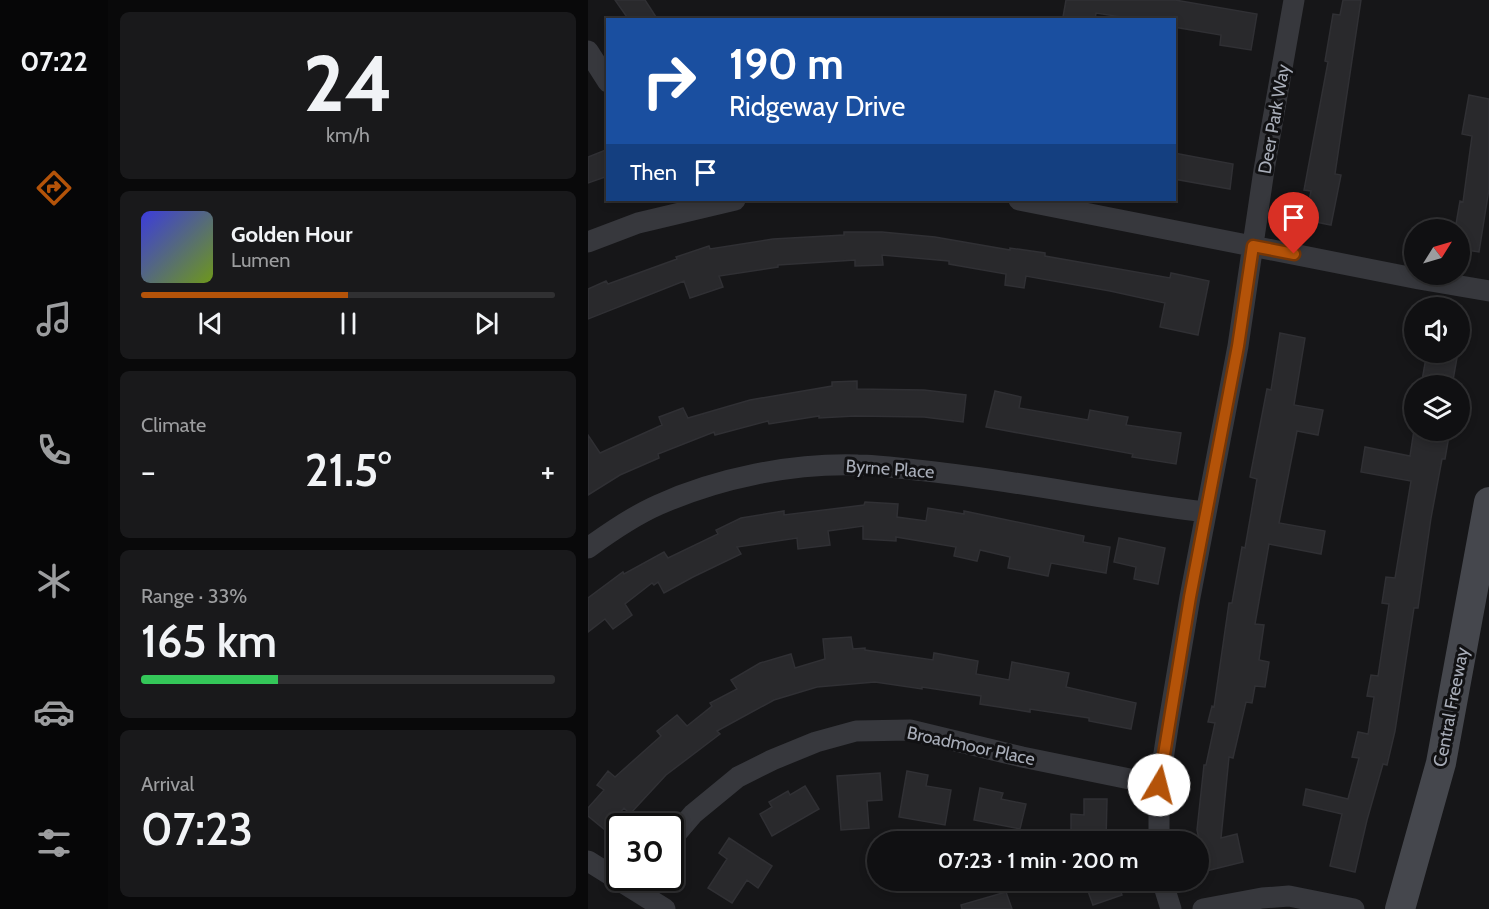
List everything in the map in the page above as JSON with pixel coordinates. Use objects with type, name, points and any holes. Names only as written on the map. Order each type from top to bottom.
[{"type":"main road","name":"Central Freeway","points":[[1400,909],[1441,763],[1489,502]]},
{"type":"street","name":"Deer Park Way","points":[[1159,831],[1159,785],[1180,652],[1238,346],[1294,0]]},
{"type":"street","points":[[588,51],[606,79]]},
{"type":"street","points":[[588,242],[638,223],[661,208],[726,201]]},
{"type":"street","points":[[1024,201],[1489,291]]},
{"type":"street","name":"Byrne Place","points":[[588,548],[636,517],[686,494],[753,475],[822,466],[882,466],[969,476],[1140,505],[1206,512]]},
{"type":"street","name":"Broadmoor Place","points":[[684,824],[738,777],[816,742],[856,731],[910,730],[1051,764],[1159,785]]},
{"type":"street","points":[[588,861],[606,869]]},
{"type":"street","points":[[646,891],[665,909]]},
{"type":"street","points":[[1165,891],[1171,909]]},
{"type":"street","points":[[1203,909],[1262,898],[1289,896],[1354,909]]},
{"type":"building","points":[[615,0],[645,0],[657,18],[628,18]]},
{"type":"building","points":[[1066,0],[1175,0],[1257,14],[1251,50],[1220,45],[1221,35],[1176,27],[1176,18],[1128,18],[1096,13],[1095,18],[1063,17]]},
{"type":"building","points":[[1343,0],[1361,0],[1335,174],[1341,175],[1331,225],[1305,220],[1311,191],[1304,190],[1328,62],[1325,61],[1333,14],[1340,15]]},
{"type":"building","points":[[1469,95],[1489,99],[1489,189],[1479,252],[1470,251],[1470,219],[1457,219],[1460,201],[1463,202],[1472,136],[1462,134]]},
{"type":"building","points":[[606,150],[606,177],[588,183],[588,157]]},
{"type":"building","points":[[1176,153],[1233,164],[1230,189],[1176,179]]},
{"type":"building","points":[[844,232],[882,232],[935,237],[1010,250],[1010,248],[1045,253],[1045,256],[1170,278],[1171,273],[1209,281],[1198,335],[1160,327],[1165,303],[1026,276],[1024,288],[1005,285],[1006,274],[949,264],[949,261],[882,255],[883,265],[855,266],[855,260],[778,265],[778,267],[719,276],[723,287],[690,298],[684,281],[588,319],[588,289],[606,281],[608,284],[677,259],[676,257],[709,246],[710,249],[773,239],[844,235]]},
{"type":"building","points":[[1280,333],[1305,338],[1294,405],[1323,410],[1318,435],[1297,431],[1279,523],[1325,531],[1321,554],[1269,544],[1255,624],[1264,625],[1259,660],[1269,662],[1265,687],[1255,686],[1252,703],[1246,702],[1233,758],[1229,757],[1221,838],[1237,834],[1243,862],[1209,870],[1209,831],[1197,830],[1204,765],[1206,765],[1215,723],[1208,722],[1212,706],[1214,707],[1229,603],[1232,603],[1242,547],[1245,548],[1257,479],[1250,477],[1267,389],[1271,390]]},
{"type":"building","points":[[1425,363],[1456,363],[1454,375],[1423,375]]},
{"type":"building","points":[[857,381],[857,389],[924,390],[966,395],[963,422],[924,417],[855,416],[819,418],[819,416],[769,424],[768,421],[715,435],[714,432],[658,454],[659,458],[620,475],[588,495],[588,435],[600,453],[662,425],[659,417],[683,408],[688,418],[750,400],[832,386],[832,382]]},
{"type":"building","points":[[995,391],[1021,397],[1019,408],[1088,420],[1090,410],[1128,417],[1126,425],[1181,433],[1176,464],[986,427]]},
{"type":"building","points":[[1412,441],[1448,441],[1445,459],[1442,459],[1431,518],[1418,608],[1414,608],[1395,731],[1387,765],[1383,764],[1367,820],[1355,872],[1330,866],[1342,814],[1303,805],[1306,789],[1348,799],[1359,758],[1352,757],[1358,732],[1368,734],[1374,697],[1367,696],[1371,675],[1378,676],[1389,604],[1382,603],[1386,577],[1395,578],[1411,481],[1361,472],[1365,447],[1410,456]]},
{"type":"building","points":[[865,502],[898,504],[897,517],[926,521],[928,508],[964,514],[964,511],[1084,536],[1083,542],[1110,547],[1106,573],[1051,563],[1048,576],[1008,568],[1010,557],[980,550],[977,561],[954,556],[956,547],[896,537],[896,541],[863,539],[863,526],[828,531],[830,545],[798,549],[797,538],[737,547],[741,554],[664,593],[658,582],[654,585],[652,583],[625,604],[632,615],[613,629],[605,619],[588,632],[588,598],[623,572],[624,574],[664,552],[668,558],[718,534],[716,530],[741,518],[784,511],[784,515],[864,505]]},
{"type":"building","points":[[1119,538],[1165,548],[1158,584],[1134,579],[1136,567],[1114,562]]},
{"type":"building","points":[[851,637],[853,649],[865,648],[865,650],[933,660],[934,653],[978,661],[976,674],[1009,680],[1012,662],[1069,673],[1066,687],[1136,703],[1131,729],[1089,721],[1089,718],[980,704],[981,696],[922,687],[922,689],[875,682],[817,687],[774,700],[717,731],[720,734],[666,775],[631,813],[624,808],[620,813],[606,813],[605,830],[588,816],[588,808],[604,790],[597,785],[608,771],[615,777],[661,736],[657,731],[677,715],[687,726],[712,706],[710,703],[737,689],[731,680],[760,663],[791,654],[795,668],[825,659],[823,639]]},
{"type":"building","points":[[907,771],[928,775],[926,786],[951,790],[945,825],[899,817]]},
{"type":"building","points":[[880,773],[882,800],[867,801],[869,828],[841,830],[837,776]]},
{"type":"building","points":[[805,786],[819,809],[772,836],[760,814],[772,807],[769,802],[788,791],[790,795]]},
{"type":"building","points":[[980,788],[1003,793],[1001,799],[1026,804],[1020,829],[974,820]]},
{"type":"building","points":[[1084,799],[1107,799],[1106,831],[1071,831],[1071,814],[1084,815]]},
{"type":"building","points":[[729,838],[772,866],[758,888],[747,880],[732,903],[708,888],[727,859],[719,853]]},
{"type":"building","points":[[1088,891],[1121,891],[1122,895],[1093,905]]},
{"type":"building","points":[[1006,892],[1012,909],[962,909],[961,905]]},
{"type":"route","points":[[1159,785],[1190,597],[1238,346],[1253,246],[1294,254]]}]
